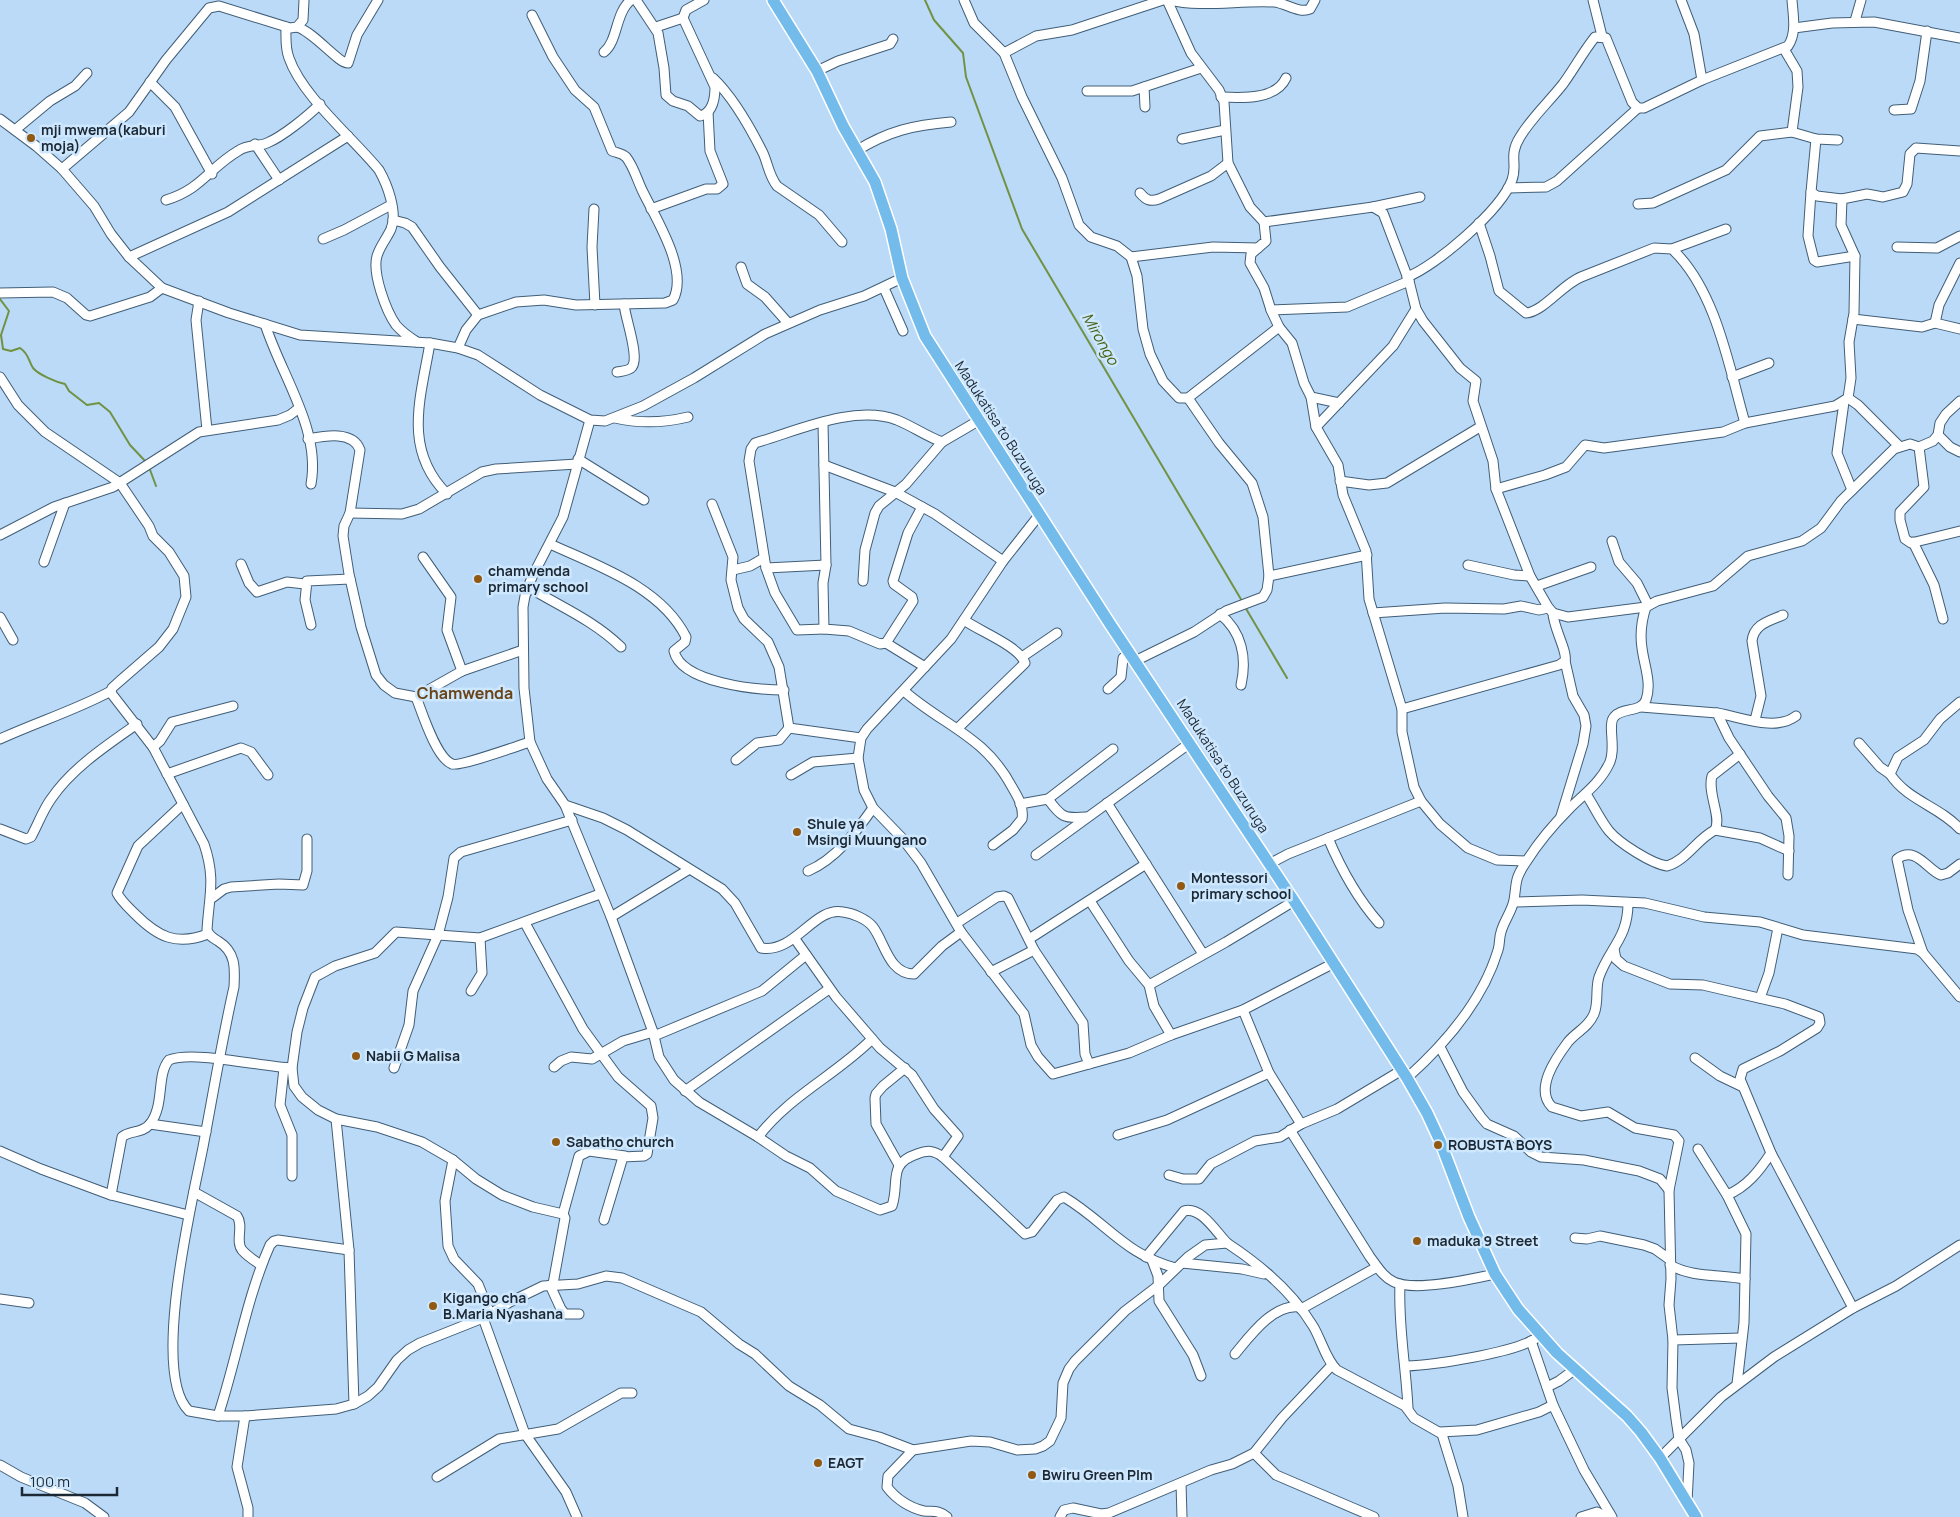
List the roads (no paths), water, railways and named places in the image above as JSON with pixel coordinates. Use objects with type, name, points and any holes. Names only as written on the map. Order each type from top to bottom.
[{"type":"main road","name":"Madukatisa to Buzuruga","points":[[773,0],[817,71],[856,151],[875,182],[884,206],[902,278],[925,336],[978,421],[1132,657],[1294,901],[1404,1074],[1427,1113],[1440,1141],[1469,1217],[1495,1274],[1536,1338],[1627,1416],[1660,1458],[1696,1517]]},
{"type":"street","points":[[297,27],[303,20],[304,0]]},
{"type":"street","points":[[62,169],[129,112],[208,8],[214,6],[286,27],[297,27],[316,37],[341,62],[348,63],[357,35],[378,0]]},
{"type":"street","points":[[604,52],[611,42],[616,22],[631,0]]},
{"type":"street","points":[[636,0],[656,27],[668,99],[688,106],[697,115],[703,116],[708,112],[715,97],[713,78]]},
{"type":"street","points":[[704,0],[686,10],[684,18],[686,28],[713,78],[728,94],[757,143],[772,180],[777,186],[819,214],[842,242]]},
{"type":"street","points":[[964,0],[974,23],[1004,53],[1022,97],[1062,178],[1079,224],[1091,237],[1117,246],[1131,257],[1137,276],[1146,341],[1155,368],[1171,391],[1180,398],[1188,398],[1279,327]]},
{"type":"street","points":[[1004,53],[1036,36],[1072,30],[1166,0],[1191,4],[1274,1],[1305,11],[1310,9],[1315,0]]},
{"type":"street","points":[[1166,0],[1181,34],[1201,68],[1214,82],[1221,96],[1228,163],[1250,207],[1264,222],[1266,241],[1251,254],[1250,262],[1264,288],[1279,327],[1292,343],[1304,383],[1311,397],[1316,427],[1338,466],[1342,495],[1367,555],[1369,599],[1402,709],[1402,732],[1414,787],[1421,801],[1440,824],[1468,848],[1496,860],[1526,861]]},
{"type":"street","points":[[1593,0],[1602,36],[1609,44],[1626,90],[1632,102],[1638,108]]},
{"type":"street","points":[[1508,188],[1546,187],[1557,181],[1638,108],[1644,108],[1702,80],[1784,49],[1792,40],[1794,28],[1792,0]]},
{"type":"street","points":[[1855,22],[1861,0]]},
{"type":"street","points":[[1682,1],[1694,34],[1702,80]]},
{"type":"street","points":[[458,348],[466,330],[478,315],[495,308],[531,300],[576,305],[665,303],[673,300],[675,296],[674,257],[634,169],[624,155],[612,151],[594,107],[575,90],[553,57],[532,15]]},
{"type":"street","points":[[656,27],[684,18]]},
{"type":"street","points":[[1794,28],[1874,22],[1960,38]]},
{"type":"street","points":[[286,27],[289,59],[320,104],[379,170],[391,205],[393,220],[390,231],[377,257],[379,284],[396,324],[417,342]]},
{"type":"street","points":[[1894,110],[1911,109],[1920,81],[1927,31]]},
{"type":"street","points":[[1271,310],[1347,307],[1408,279],[1431,265],[1479,223],[1508,188],[1513,172],[1512,153],[1521,136],[1572,72],[1595,37],[1602,36]]},
{"type":"street","points":[[817,71],[838,61],[890,44],[893,38]]},
{"type":"street","points":[[1784,49],[1797,71],[1792,132]]},
{"type":"street","points":[[1087,91],[1123,92],[1201,68]]},
{"type":"street","points":[[15,130],[50,102],[75,86],[87,73]]},
{"type":"street","points":[[1221,96],[1264,94],[1280,88],[1286,78]]},
{"type":"street","points":[[150,82],[175,107],[212,174]]},
{"type":"street","points":[[1144,87],[1145,107]]},
{"type":"street","points":[[166,200],[191,189],[212,174],[227,158],[240,149],[269,142],[305,119],[320,104]]},
{"type":"street","points":[[651,209],[706,189],[717,189],[723,184],[710,151],[708,112]]},
{"type":"street","points":[[0,119],[62,169],[94,206],[111,234],[129,257],[162,288],[286,332],[314,337],[430,342],[458,348],[478,355],[540,395],[590,420],[604,421],[643,406],[694,378],[765,334],[788,323],[884,288],[902,278]]},
{"type":"street","points":[[856,151],[895,131],[926,123],[951,122]]},
{"type":"street","points":[[1182,139],[1226,130]]},
{"type":"street","points":[[1638,204],[1653,204],[1726,170],[1760,136],[1792,132],[1816,139],[1838,140]]},
{"type":"street","points":[[129,257],[228,212],[348,136]]},
{"type":"street","points":[[1816,139],[1808,236],[1814,260],[1817,262],[1855,256]]},
{"type":"street","points":[[255,144],[279,180]]},
{"type":"street","points":[[1811,192],[1817,196],[1842,198],[1867,194],[1883,197],[1904,192],[1907,184],[1910,154],[1916,148],[1960,151]]},
{"type":"street","points":[[1140,193],[1145,199],[1152,201],[1159,199],[1211,176],[1228,163]]},
{"type":"street","points":[[1264,222],[1373,207],[1420,197]]},
{"type":"street","points":[[1842,198],[1840,203],[1841,225],[1855,256],[1853,319],[1849,335],[1851,378],[1837,453],[1852,490]]},
{"type":"street","points":[[323,239],[391,205]]},
{"type":"street","points":[[1373,207],[1383,213],[1408,279],[1416,309],[1460,368],[1475,378],[1476,386],[1473,401],[1480,427],[1493,461],[1496,489],[1530,576],[1550,610],[1556,633],[1566,654],[1565,661],[1573,696],[1584,715],[1586,726],[1583,744],[1560,818]]},
{"type":"street","points":[[594,209],[592,247],[595,305]]},
{"type":"street","points":[[393,220],[412,227],[440,267],[478,315]]},
{"type":"street","points":[[1479,223],[1499,291],[1526,313],[1536,310],[1562,288],[1581,277],[1654,248],[1672,249],[1726,229]]},
{"type":"street","points":[[1897,247],[1937,248],[1960,236]]},
{"type":"street","points":[[1131,257],[1214,247],[1258,248]]},
{"type":"street","points":[[1672,249],[1693,276],[1706,298],[1721,338],[1745,423]]},
{"type":"street","points":[[1936,323],[1939,305],[1960,263]]},
{"type":"street","points":[[741,266],[746,284],[765,297],[788,323]]},
{"type":"street","points":[[0,293],[53,292],[61,294],[86,316],[90,316],[150,297],[162,288]]},
{"type":"street","points":[[884,288],[902,331]]},
{"type":"street","points":[[199,301],[196,320],[207,430]]},
{"type":"street","points":[[617,372],[626,370],[634,362],[632,337],[625,316],[624,304]]},
{"type":"street","points":[[1316,427],[1393,346],[1416,309]]},
{"type":"street","points":[[1853,319],[1922,327],[1936,323],[1960,329]]},
{"type":"street","points":[[265,324],[299,408],[308,439],[313,464],[311,484]]},
{"type":"street","points":[[430,342],[421,387],[417,432],[418,444],[430,474],[447,494]]},
{"type":"street","points":[[1732,377],[1769,363]]},
{"type":"street","points":[[0,378],[18,405],[45,432],[120,483],[149,526],[153,536],[178,563],[187,587],[184,606],[167,638],[111,691],[91,702],[33,723],[0,739]]},
{"type":"street","points":[[1311,397],[1338,403]]},
{"type":"street","points":[[1108,690],[1122,677],[1123,658],[1132,657],[1194,632],[1220,614],[1263,597],[1267,590],[1269,576],[1263,517],[1252,483],[1219,443],[1188,398]]},
{"type":"street","points":[[1496,489],[1566,467],[1585,445],[1604,448],[1723,432],[1745,423],[1811,412],[1835,406],[1846,400]]},
{"type":"street","points":[[1846,400],[1858,405],[1899,446]]},
{"type":"street","points":[[1373,613],[1445,608],[1504,609],[1521,606],[1539,610],[1550,610],[1568,617],[1647,606],[1657,601],[1713,586],[1748,556],[1802,541],[1822,528],[1852,490],[1869,476],[1889,452],[1899,446],[1910,444],[1919,447],[1929,444],[1938,435],[1940,423],[1946,414],[1960,401]]},
{"type":"street","points":[[0,535],[38,514],[65,503],[97,494],[120,483],[191,436],[207,430],[278,420],[290,415],[299,408]]},
{"type":"street","points":[[922,507],[908,533],[893,581],[894,584],[912,597],[912,601],[886,642],[880,644],[849,632],[824,629],[797,630],[775,593],[765,563],[749,461],[751,449],[755,443],[823,423],[868,414],[896,420],[942,442]]},
{"type":"street","points":[[615,418],[654,423],[688,417]]},
{"type":"street","points":[[590,420],[563,517],[528,587],[523,607],[524,688],[530,742],[547,779],[567,806],[600,894],[611,917],[664,1065],[685,1091],[699,1102],[786,1156],[816,1172],[836,1191],[880,1210],[892,1206],[899,1165],[876,1124],[875,1098],[883,1086],[905,1068]]},
{"type":"street","points":[[863,581],[865,550],[875,513],[913,477],[942,442],[978,421]]},
{"type":"street","points":[[823,423],[826,565],[823,584],[824,629]]},
{"type":"street","points":[[1340,480],[1369,485],[1387,483],[1480,427]]},
{"type":"street","points":[[1938,435],[1950,447],[1960,452]]},
{"type":"street","points":[[308,439],[337,436],[345,438],[359,447],[350,513],[344,526],[343,536],[361,627],[376,675],[384,685],[395,693],[416,697],[462,671],[523,650]]},
{"type":"street","points":[[1919,447],[1924,487],[1900,512],[1900,520],[1906,539],[1913,542],[1960,531]]},
{"type":"street","points":[[350,513],[402,514],[420,509],[447,494],[474,474],[496,469],[578,462],[644,500]]},
{"type":"street","points":[[824,465],[895,492],[922,507],[1003,561]]},
{"type":"street","points":[[44,562],[65,503]]},
{"type":"street","points":[[712,504],[733,557],[731,580],[738,608],[744,619],[768,642],[779,667],[789,728],[779,740],[757,743],[736,760]]},
{"type":"street","points":[[1040,514],[1003,561],[946,645],[904,691],[874,720],[861,738],[858,758],[864,790],[873,808],[902,838],[921,863],[959,927],[1024,1014],[1031,1045],[1048,1072],[1059,1074],[1153,1044],[1171,1035],[1242,1010],[1334,963]]},
{"type":"street","points":[[1612,541],[1619,562],[1637,583],[1647,606],[1641,646],[1647,671],[1648,695],[1641,707]]},
{"type":"street","points":[[1913,542],[1934,585],[1943,619]]},
{"type":"street","points":[[550,544],[627,580],[653,598],[672,616],[686,637],[685,642],[674,651],[682,666],[696,675],[715,681],[784,690]]},
{"type":"street","points":[[1269,576],[1367,555]]},
{"type":"street","points":[[423,557],[450,594],[447,630],[462,671]]},
{"type":"street","points":[[733,570],[765,563],[826,565]]},
{"type":"street","points":[[241,564],[249,583],[257,592],[288,582],[305,584]]},
{"type":"street","points":[[1468,565],[1514,575],[1530,576]]},
{"type":"street","points":[[1536,586],[1591,567]]},
{"type":"street","points":[[311,626],[305,600],[305,584],[307,580],[350,579]]},
{"type":"street","points":[[528,587],[557,605],[592,622],[621,647]]},
{"type":"street","points":[[1220,614],[1233,627],[1242,648],[1245,662],[1241,685]]},
{"type":"street","points":[[1755,720],[1761,696],[1753,634],[1759,626],[1783,615]]},
{"type":"street","points":[[0,617],[13,640]]},
{"type":"street","points":[[958,728],[1026,662],[1022,657],[964,620]]},
{"type":"street","points":[[1022,657],[1058,633]]},
{"type":"street","points":[[886,642],[925,667]]},
{"type":"street","points":[[1402,709],[1559,665],[1565,661]]},
{"type":"street","points":[[111,691],[112,696],[137,724],[153,747],[209,857],[212,898],[208,934]]},
{"type":"street","points":[[904,691],[923,707],[958,728],[999,763],[1020,804],[1023,814],[1020,824],[993,845]]},
{"type":"street","points":[[416,697],[434,742],[445,760],[453,764],[461,765],[530,742]]},
{"type":"street","points":[[1890,774],[1891,768],[1898,757],[1924,740],[1940,719],[1960,702]]},
{"type":"street","points":[[153,747],[160,741],[172,722],[233,706]]},
{"type":"street","points":[[1169,1175],[1182,1179],[1199,1179],[1211,1164],[1255,1141],[1280,1138],[1301,1124],[1337,1109],[1404,1074],[1440,1047],[1456,1028],[1492,966],[1499,948],[1500,934],[1514,902],[1514,884],[1526,861],[1560,818],[1602,776],[1613,756],[1611,724],[1613,718],[1618,714],[1641,707],[1717,713],[1778,724],[1796,716]]},
{"type":"street","points":[[1717,713],[1723,722],[1726,733],[1768,796],[1786,818],[1789,830],[1788,875]]},
{"type":"street","points":[[0,829],[26,839],[31,837],[45,810],[60,788],[106,746],[137,724]]},
{"type":"street","points":[[789,728],[861,738]]},
{"type":"street","points":[[1036,855],[1190,743]]},
{"type":"street","points":[[1859,743],[1908,794],[1944,814],[1960,828]]},
{"type":"street","points":[[166,774],[241,748],[251,752],[268,776]]},
{"type":"street","points":[[1020,804],[1048,799],[1112,749]]},
{"type":"street","points":[[1715,830],[1718,822],[1710,788],[1712,776],[1740,754]]},
{"type":"street","points":[[791,775],[813,762],[858,758]]},
{"type":"street","points":[[1586,794],[1610,832],[1660,865],[1667,866],[1676,862],[1705,835],[1715,830],[1760,838],[1789,851]]},
{"type":"street","points":[[1048,799],[1062,816],[1072,818],[1088,817]]},
{"type":"street","points":[[1269,864],[1421,801]]},
{"type":"street","points":[[1108,803],[1203,954]]},
{"type":"street","points":[[183,804],[138,846],[118,887],[117,893],[135,914],[158,934],[182,940],[208,934]]},
{"type":"street","points":[[567,806],[603,818],[627,830],[729,895],[761,948],[783,945],[795,939],[823,916],[843,912],[869,923],[894,965],[903,972],[914,974],[959,927],[997,897],[1004,896],[1011,902],[1034,950],[1083,1023],[1086,1054],[1089,1064]]},
{"type":"street","points":[[808,872],[818,867],[855,834],[873,808]]},
{"type":"street","points":[[394,1068],[409,1025],[413,991],[438,935],[448,897],[451,869],[457,855],[572,820]]},
{"type":"street","points":[[1328,838],[1335,855],[1364,906],[1379,923]]},
{"type":"street","points":[[212,898],[224,889],[231,887],[266,884],[303,885],[306,877],[307,839]]},
{"type":"street","points":[[1960,864],[1941,876],[1916,856],[1902,856],[1897,859],[1908,910],[1923,952],[1960,997]]},
{"type":"street","points":[[1029,939],[1146,864]]},
{"type":"street","points":[[611,917],[688,870]]},
{"type":"street","points":[[292,1176],[292,1135],[280,1105],[302,1008],[316,977],[335,966],[375,953],[396,932],[480,938],[600,894]]},
{"type":"street","points":[[1514,902],[1582,900],[1646,904],[1704,917],[1760,922],[1778,928],[1846,942],[1902,946],[1923,952]]},
{"type":"street","points":[[1090,901],[1129,961],[1149,985],[1154,1006],[1171,1035]]},
{"type":"street","points":[[1149,985],[1294,901]]},
{"type":"street","points":[[1628,903],[1626,925],[1600,976],[1594,1014],[1585,1029],[1562,1050],[1548,1077],[1546,1094],[1552,1107],[1570,1114],[1581,1116],[1608,1112],[1636,1128],[1674,1135],[1680,1146],[1669,1190],[1669,1315],[1673,1340],[1672,1388],[1679,1440],[1686,1450],[1689,1463],[1687,1502]]},
{"type":"street","points":[[525,923],[575,1016],[618,1077],[647,1101],[652,1110],[653,1122],[647,1154],[644,1156],[625,1156],[589,1151],[579,1156],[563,1214],[565,1218],[552,1284],[560,1309],[569,1315],[579,1314]]},
{"type":"street","points":[[1760,998],[1769,973],[1778,928]]},
{"type":"street","points":[[208,934],[228,948],[234,959],[235,970],[234,987],[188,1215],[174,1323],[175,1372],[180,1396],[186,1408],[194,1412],[218,1416],[245,1416],[336,1409],[354,1404],[368,1396],[378,1387],[397,1360],[408,1350],[486,1316],[510,1302],[552,1284],[578,1284],[598,1277],[613,1276],[672,1298],[709,1317],[726,1333],[755,1354],[789,1386],[820,1405],[849,1429],[879,1437],[913,1450],[971,1441],[990,1442],[1017,1450],[1027,1450],[1043,1446],[1050,1440],[1061,1418],[1063,1383],[1069,1369],[1120,1315],[1205,1245],[1227,1243]]},
{"type":"street","points":[[471,991],[482,972],[480,938]]},
{"type":"street","points":[[795,939],[829,989],[872,1039],[905,1068],[934,1109],[958,1136],[957,1140],[942,1156]]},
{"type":"street","points":[[991,972],[1034,950]]},
{"type":"street","points":[[1614,950],[1616,959],[1624,966],[1670,984],[1704,985],[1760,998],[1809,1012],[1818,1017],[1820,1022],[1818,1028],[1743,1069],[1740,1079],[1771,1152],[1802,1207],[1853,1308]]},
{"type":"street","points":[[554,1067],[566,1058],[592,1059],[623,1041],[654,1034],[762,991],[806,955]]},
{"type":"street","points":[[685,1091],[829,989]]},
{"type":"street","points":[[1242,1010],[1269,1073],[1301,1124]]},
{"type":"street","points":[[758,1137],[792,1100],[849,1061],[872,1039]]},
{"type":"street","points":[[1440,1047],[1463,1092],[1481,1118],[1487,1124],[1514,1136],[1531,1152],[1541,1157],[1584,1160],[1639,1171],[1660,1179],[1669,1190]]},
{"type":"street","points":[[111,1195],[122,1137],[144,1130],[150,1124],[160,1104],[164,1070],[169,1060],[184,1058],[218,1059],[288,1068]]},
{"type":"street","points":[[1695,1058],[1720,1076],[1743,1086]]},
{"type":"street","points":[[288,1068],[294,1086],[302,1097],[318,1110],[336,1119],[403,1135],[453,1160],[476,1179],[502,1195],[533,1207],[563,1214]]},
{"type":"street","points":[[1118,1134],[1168,1120],[1269,1073]]},
{"type":"street","points":[[336,1119],[349,1250],[354,1404]]},
{"type":"street","points":[[150,1124],[206,1132]]},
{"type":"street","points":[[1290,1130],[1387,1278],[1400,1284],[1441,1284],[1495,1274]]},
{"type":"street","points":[[1698,1149],[1727,1195],[1746,1234],[1745,1279],[1737,1384]]},
{"type":"street","points":[[0,1151],[41,1169],[111,1195],[188,1215]]},
{"type":"street","points":[[899,1165],[909,1157],[926,1151],[934,1151],[942,1156],[1026,1234],[1032,1232],[1057,1200],[1064,1197],[1081,1208],[1124,1245],[1149,1259],[1179,1266],[1242,1269],[1266,1274]]},
{"type":"street","points":[[1727,1195],[1748,1183],[1771,1152]]},
{"type":"street","points":[[604,1220],[625,1156]]},
{"type":"street","points":[[453,1160],[445,1201],[448,1246],[454,1259],[478,1284],[486,1316],[525,1434],[566,1492],[577,1517]]},
{"type":"street","points":[[194,1192],[237,1216],[240,1221],[240,1246],[242,1250],[261,1266]]},
{"type":"street","points":[[1149,1259],[1184,1211],[1188,1210],[1199,1213],[1227,1243],[1266,1274],[1300,1308],[1320,1338],[1336,1370],[1408,1408]]},
{"type":"street","points":[[1575,1238],[1587,1239],[1600,1236],[1644,1245],[1655,1249],[1669,1262],[1689,1273],[1714,1274],[1745,1279]]},
{"type":"street","points":[[218,1416],[261,1266],[274,1241],[349,1250]]},
{"type":"street","points":[[1660,1458],[1737,1384],[1791,1346],[1853,1308],[1896,1286],[1960,1245]]},
{"type":"street","points":[[1149,1259],[1158,1285],[1159,1301],[1193,1355],[1201,1376]]},
{"type":"street","points":[[1235,1354],[1257,1327],[1287,1307],[1300,1308],[1378,1267]]},
{"type":"street","points":[[1400,1284],[1400,1328],[1406,1366],[1408,1408],[1414,1418],[1440,1432],[1477,1430],[1538,1412],[1553,1405]]},
{"type":"street","points":[[0,1299],[29,1303]]},
{"type":"street","points":[[1406,1366],[1434,1364],[1488,1353],[1536,1338],[1553,1405],[1584,1470],[1612,1517]]},
{"type":"street","points":[[1673,1340],[1741,1338]]},
{"type":"street","points":[[1060,1517],[1064,1510],[1072,1508],[1101,1514],[1108,1513],[1211,1470],[1232,1464],[1254,1453],[1282,1418],[1332,1365]]},
{"type":"street","points":[[1547,1387],[1559,1382],[1574,1370]]},
{"type":"street","points":[[437,1477],[500,1439],[558,1429],[621,1393],[632,1393]]},
{"type":"street","points":[[245,1416],[237,1467],[248,1508],[248,1517]]},
{"type":"street","points":[[1440,1432],[1458,1486],[1463,1517]]},
{"type":"street","points":[[913,1450],[888,1476],[887,1487],[893,1494],[913,1507],[943,1513],[947,1517]]},
{"type":"street","points":[[1254,1453],[1276,1475],[1374,1517]]},
{"type":"street","points":[[0,1465],[21,1477],[85,1503],[104,1517]]},
{"type":"street","points":[[1181,1483],[1182,1517]]},
{"type":"street","points":[[1581,1517],[1597,1512],[1606,1517]]},
{"type":"waterway","name":"Mirongo","points":[[925,0],[934,20],[963,53],[966,77],[1022,229],[1242,601]]},
{"type":"waterway","points":[[0,299],[9,311],[1,335],[3,349],[11,351],[20,348],[27,355],[33,368],[39,373],[65,384],[69,391],[87,405],[99,403],[110,412],[130,445],[147,463]]},
{"type":"waterway","points":[[149,467],[156,486]]},
{"type":"waterway","name":"Mirongo","points":[[1245,607],[1287,678]]},
{"type":"place","name":"mji mwema(kaburi moja)","points":[[31,138]]},
{"type":"place","name":"chamwenda primary school","points":[[478,579]]},
{"type":"place","name":"Shule ya Msingi Muungano","points":[[797,832]]},
{"type":"place","name":"Montessori primary school","points":[[1181,886]]},
{"type":"place","name":"Nabii G Malisa","points":[[356,1056]]},
{"type":"place","name":"Sabatho church","points":[[556,1142]]},
{"type":"place","name":"ROBUSTA BOYS","points":[[1438,1145]]},
{"type":"place","name":"maduka 9 Street","points":[[1417,1241]]},
{"type":"place","name":"Kigango cha B.Maria Nyashana","points":[[433,1306]]},
{"type":"place","name":"EAGT","points":[[818,1463]]},
{"type":"place","name":"Bwiru Green Plm","points":[[1032,1475]]},
{"type":"district","name":"Chamwenda","points":[[465,693]]}]
